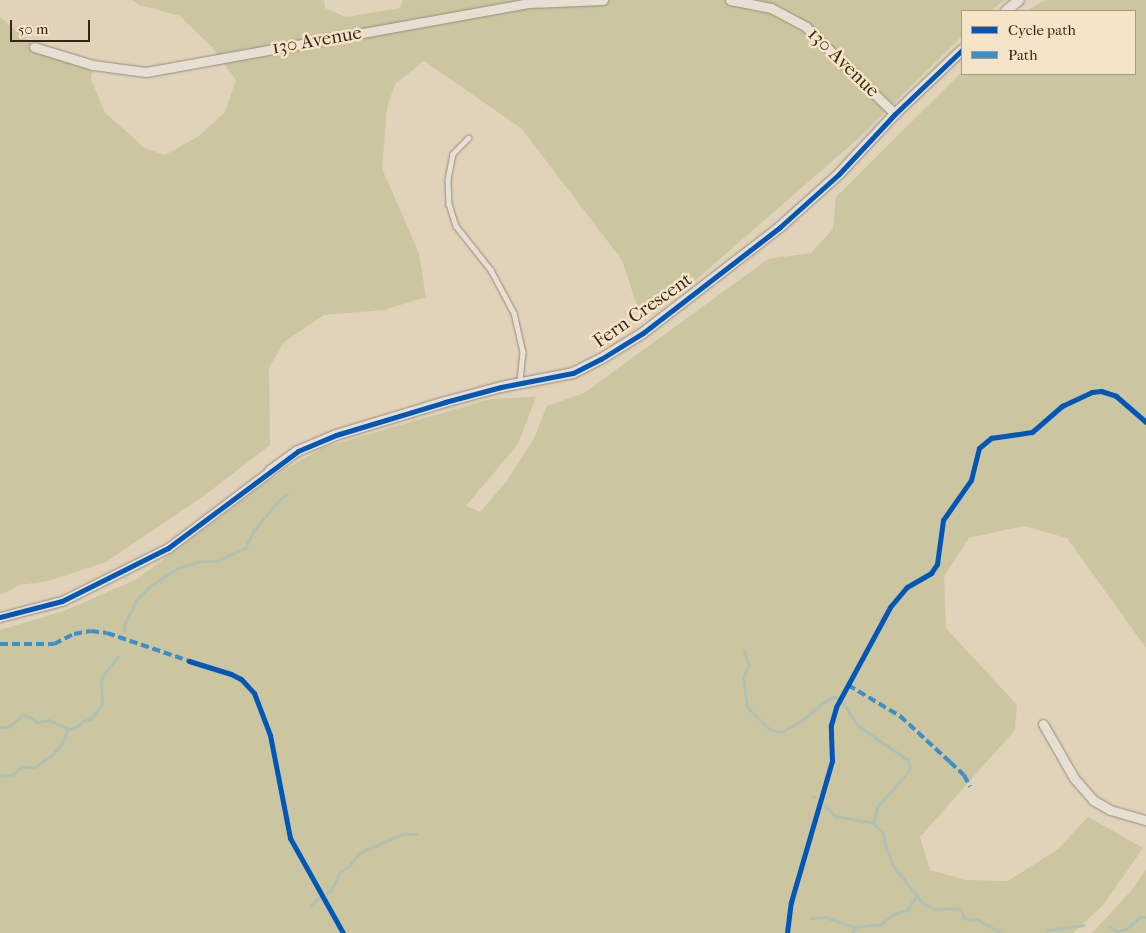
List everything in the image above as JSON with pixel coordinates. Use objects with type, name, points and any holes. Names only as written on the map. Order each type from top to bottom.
[{"type":"street","name":"130 Avenue","points":[[34,46],[93,65],[146,72],[530,3],[602,0]]},
{"type":"street","name":"130 Avenue","points":[[730,0],[770,8],[806,27],[895,114]]},
{"type":"street","points":[[1007,10],[1019,0]]},
{"type":"street","name":"Fern Crescent","points":[[270,471],[298,451],[336,435],[446,402],[573,373],[643,333],[780,227],[839,174],[895,114],[961,51]]},
{"type":"street","points":[[0,617],[62,601],[168,548],[270,471]]},
{"type":"street","points":[[1043,724],[1074,778],[1093,800],[1110,810],[1146,820]]},
{"type":"lane","points":[[468,138],[454,154],[448,179],[449,204],[456,226],[490,270],[514,313],[523,352],[520,384]]},
{"type":"shaded area","points":[[132,0],[324,0],[325,8],[346,17],[400,8],[403,0],[1004,0],[992,10],[961,10],[961,37],[860,137],[684,290],[638,309],[622,260],[521,128],[424,61],[395,84],[387,108],[382,169],[419,253],[426,297],[384,310],[324,315],[284,342],[269,368],[270,445],[205,495],[106,562],[48,581],[20,585],[0,595],[0,17],[34,46],[93,65],[91,79],[105,113],[145,148],[165,155],[199,136],[225,112],[236,80],[212,47],[180,16],[140,5]]},
{"type":"shaded area","points":[[1046,0],[1146,0],[1146,648],[1067,538],[1023,526],[969,538],[944,576],[946,628],[1017,705],[1015,730],[920,837],[930,870],[965,880],[1008,881],[1058,849],[1088,817],[1143,848],[1104,904],[1073,933],[0,933],[0,630],[64,611],[137,579],[282,471],[324,447],[491,399],[536,397],[518,444],[466,506],[480,512],[506,482],[534,438],[547,406],[584,393],[768,259],[811,253],[833,229],[836,197],[961,73],[961,75],[1136,75],[1136,10],[1028,10]]},
{"type":"shaded area","points":[[1146,869],[1146,933],[1092,933],[1131,891]]},
{"type":"waterway","points":[[124,631],[124,625],[136,600],[150,586],[178,568],[202,561],[216,561],[245,548],[254,530],[279,500],[287,494]]},
{"type":"waterway","points":[[744,650],[749,665],[743,677],[747,707],[769,729],[781,732],[803,720],[823,702],[834,697],[841,700],[858,726],[908,760],[910,767],[908,772],[877,807],[873,823],[883,833],[885,845],[894,867],[923,904],[936,909],[957,908],[961,910],[964,918],[978,920],[1001,933]]},
{"type":"waterway","points":[[0,727],[8,727],[23,715],[29,716],[37,722],[49,720],[68,729],[75,728],[83,721],[91,719],[102,704],[101,681],[104,674],[118,657]]},
{"type":"waterway","points":[[0,776],[13,775],[21,767],[35,767],[51,756],[61,745],[68,729]]},
{"type":"waterway","points":[[824,805],[835,816],[873,823]]},
{"type":"waterway","points":[[327,893],[331,890],[340,872],[350,865],[359,853],[402,834],[416,834]]},
{"type":"waterway","points":[[311,905],[320,897]]},
{"type":"waterway","points":[[811,918],[825,917],[854,927],[881,924],[894,914],[907,910],[915,898],[918,897]]},
{"type":"waterway","points":[[1109,926],[1116,931],[1126,929],[1140,917],[1146,917]]},
{"type":"waterway","points":[[1046,933],[1049,930],[1084,925]]},
{"type":"waterway","points":[[851,933],[857,927]]},
{"type":"marked path","points":[[0,644],[54,644],[74,634],[91,631],[107,633],[192,662]]},
{"type":"marked path","points":[[848,685],[900,716],[964,775],[970,787]]},
{"type":"cycle path","points":[[0,617],[62,601],[168,548],[298,451],[336,435],[445,402],[501,387],[573,373],[601,359],[643,333],[780,227],[839,174],[895,114],[961,51]]},
{"type":"cycle path","points":[[787,933],[791,902],[832,761],[831,725],[836,707],[890,607],[907,587],[931,573],[937,564],[943,520],[971,480],[979,448],[991,438],[1032,432],[1062,406],[1092,392],[1101,391],[1116,396],[1146,422]]},
{"type":"cycle path","points":[[189,661],[231,674],[241,679],[254,693],[270,735],[290,838],[343,933]]}]
